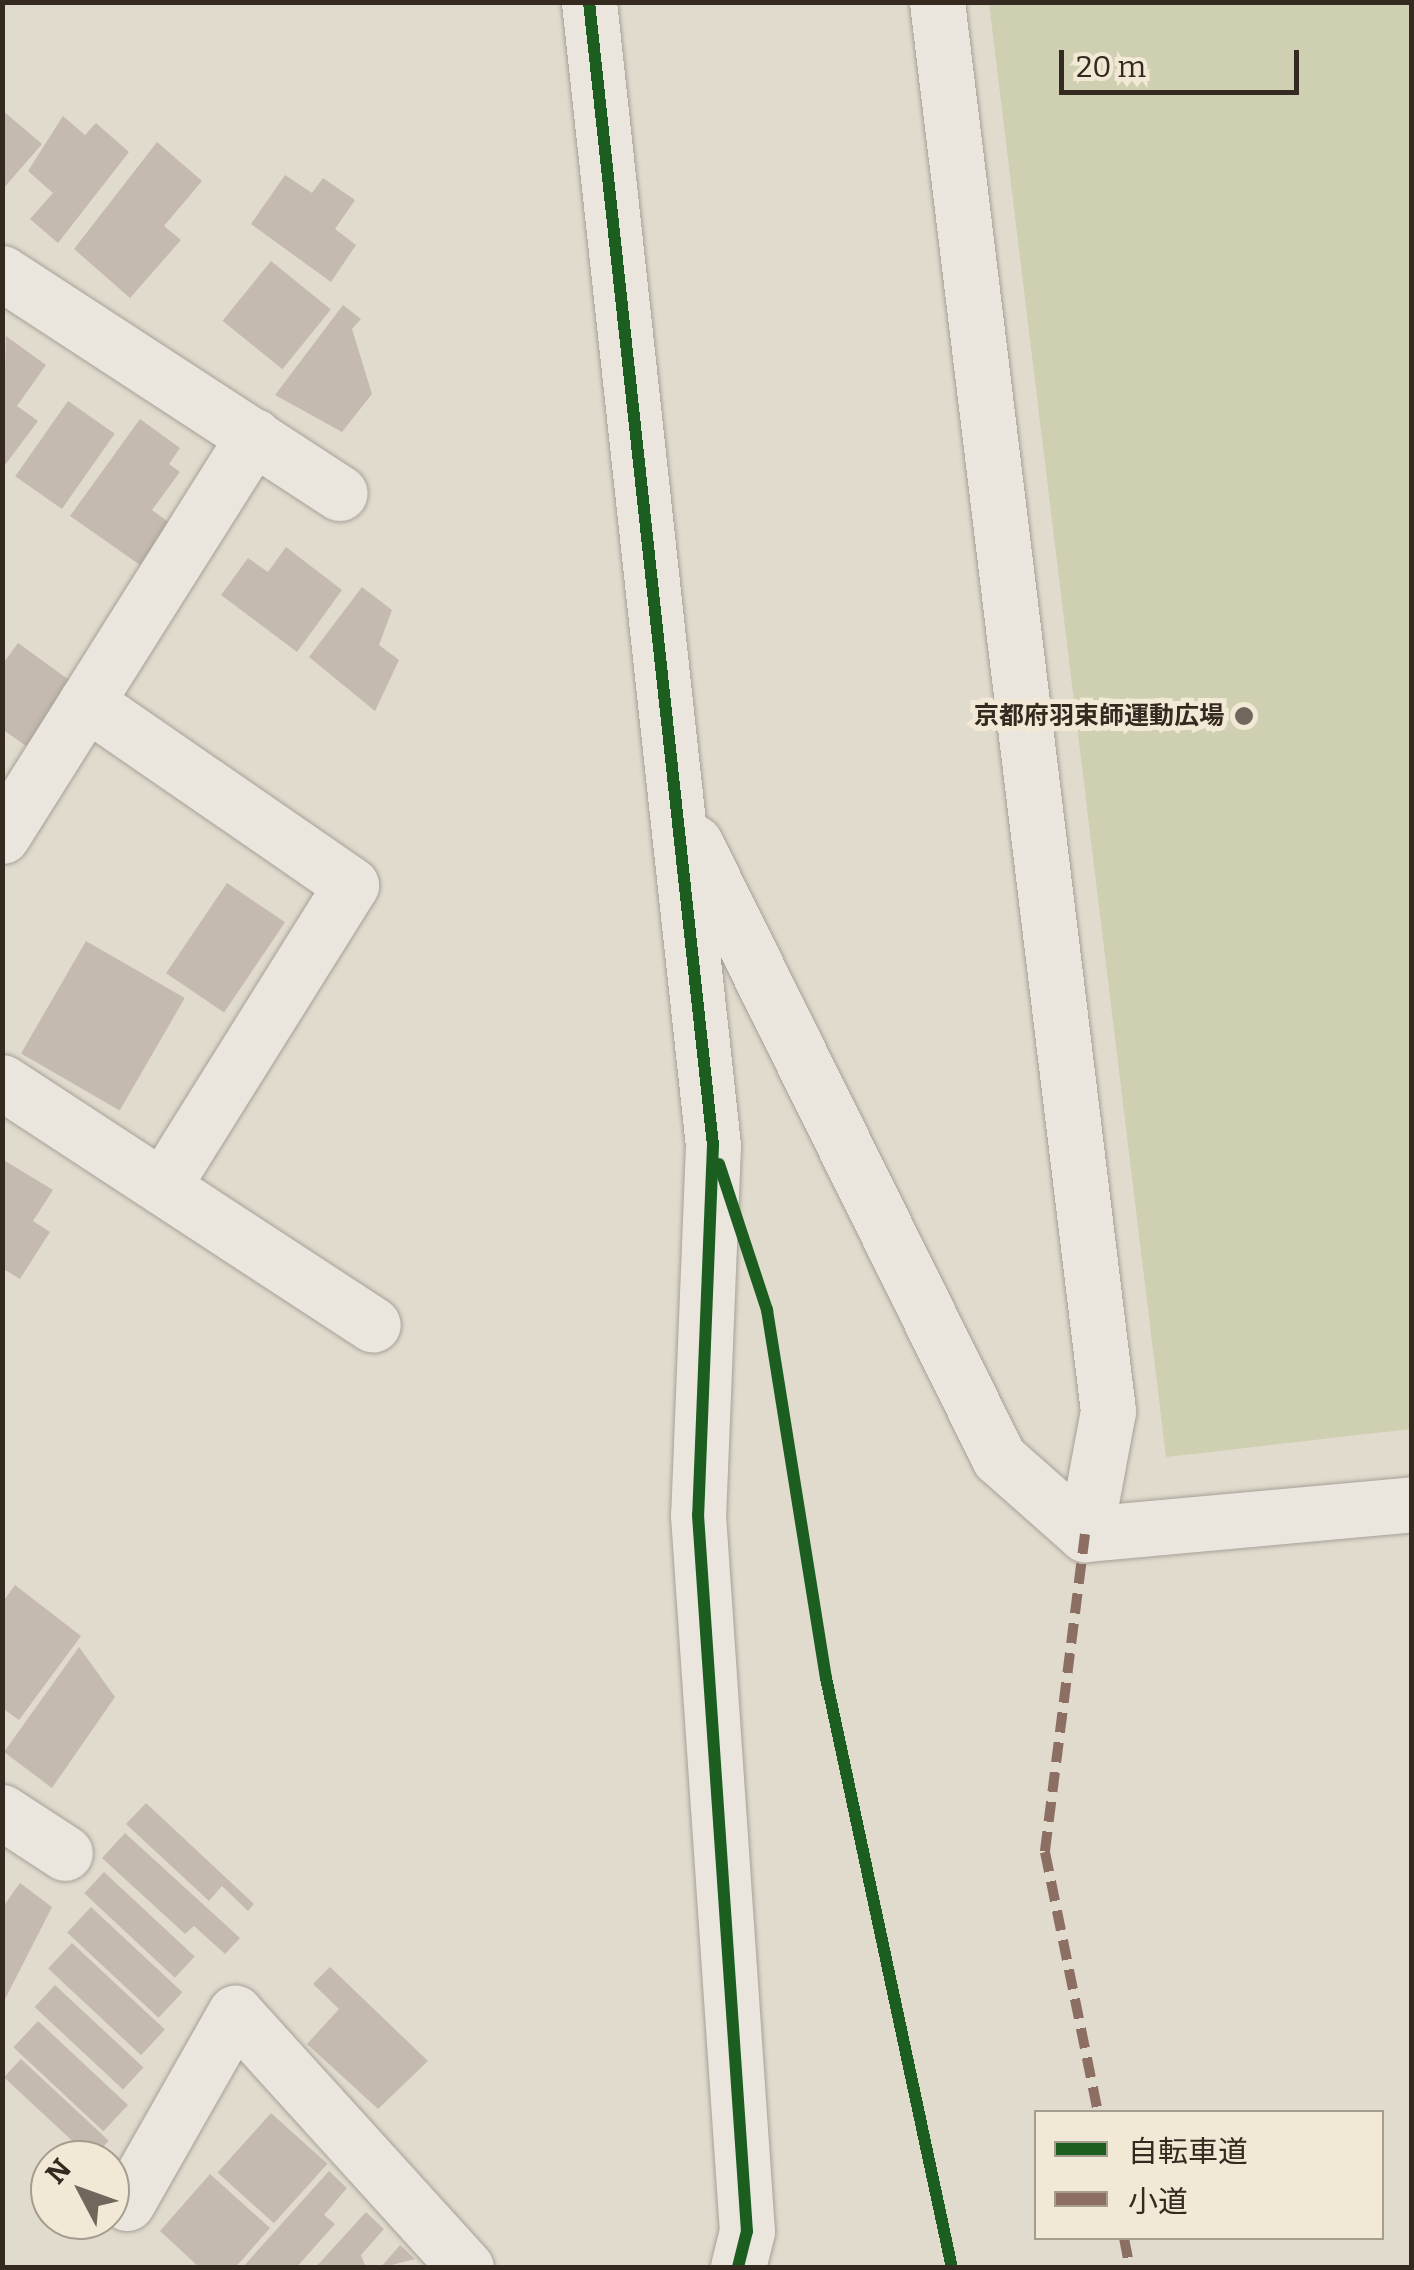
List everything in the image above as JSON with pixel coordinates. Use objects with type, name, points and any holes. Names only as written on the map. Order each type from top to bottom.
[{"type":"street","points":[[590,2],[713,1144],[698,1515],[747,2231],[738,2268]]},
{"type":"street","points":[[937,2],[1108,1410],[1086,1534]]},
{"type":"street","points":[[2,273],[340,492]]},
{"type":"street","points":[[5,825],[254,436]]},
{"type":"street","points":[[86,702],[352,886],[162,1186]]},
{"type":"street","points":[[680,814],[999,1458],[1086,1534],[1412,1504]]},
{"type":"street","points":[[2,1082],[373,1325]]},
{"type":"street","points":[[2,1812],[66,1853]]},
{"type":"street","points":[[130,2196],[235,2012],[466,2268]]},
{"type":"green space","name":"京都府羽束師運動広場","points":[[989,3],[1411,3],[1411,1429],[1166,1457]]},
{"type":"building","points":[[2,110],[42,144],[2,190]]},
{"type":"building","points":[[63,116],[85,135],[96,123],[129,152],[58,243],[30,219],[53,193],[28,171]]},
{"type":"building","points":[[157,142],[202,181],[164,226],[181,240],[130,298],[74,249]]},
{"type":"building","points":[[285,175],[312,193],[323,178],[355,200],[335,229],[356,245],[331,282],[251,224]]},
{"type":"building","points":[[271,261],[331,309],[282,369],[223,321]]},
{"type":"building","points":[[343,305],[361,319],[352,329],[372,394],[342,432],[275,395]]},
{"type":"building","points":[[6,336],[46,365],[17,406],[38,421],[2,469]]},
{"type":"building","points":[[68,401],[115,434],[62,509],[15,476]]},
{"type":"building","points":[[140,419],[180,448],[169,464],[180,472],[152,510],[171,524],[140,565],[70,516]]},
{"type":"building","points":[[286,547],[342,590],[297,652],[221,595],[248,558],[268,572]]},
{"type":"building","points":[[362,587],[392,610],[379,645],[399,660],[375,711],[309,657]]},
{"type":"building","points":[[18,643],[72,682],[26,746],[2,729],[2,665]]},
{"type":"building","points":[[227,883],[285,922],[224,1013],[166,973]]},
{"type":"building","points":[[86,941],[185,998],[120,1111],[21,1054]]},
{"type":"building","points":[[2,1159],[53,1190],[33,1221],[50,1232],[20,1279],[2,1268]]},
{"type":"building","points":[[15,1585],[81,1636],[19,1720],[2,1708],[2,1603]]},
{"type":"building","points":[[79,1647],[115,1697],[52,1788],[4,1752]]},
{"type":"building","points":[[146,1803],[254,1904],[248,1911],[222,1886],[209,1901],[126,1824]]},
{"type":"building","points":[[125,1833],[240,1938],[225,1954],[194,1926],[185,1934],[102,1858]]},
{"type":"building","points":[[104,1872],[195,1957],[175,1978],[84,1893]]},
{"type":"building","points":[[20,1883],[52,1907],[2,2005],[2,1908]]},
{"type":"building","points":[[91,1907],[182,1992],[159,2018],[67,1933]]},
{"type":"building","points":[[72,1943],[165,2030],[141,2055],[48,1969]]},
{"type":"building","points":[[330,1967],[428,2061],[378,2109],[307,2044],[339,2009],[313,1984]]},
{"type":"building","points":[[55,1985],[143,2068],[123,2089],[35,2007]]},
{"type":"building","points":[[38,2021],[128,2105],[103,2131],[13,2047]]},
{"type":"building","points":[[21,2059],[108,2140],[71,2140],[4,2077]]},
{"type":"building","points":[[271,2113],[327,2164],[274,2223],[217,2172]]},
{"type":"building","points":[[329,2171],[347,2188],[324,2215],[335,2224],[296,2268],[242,2268]]},
{"type":"building","points":[[210,2174],[270,2228],[235,2268],[200,2268],[160,2231]]},
{"type":"building","points":[[366,2212],[384,2229],[361,2255],[366,2268],[315,2268]]},
{"type":"building","points":[[400,2245],[415,2259],[380,2268]]},
{"type":"marked path","points":[[1085,1534],[1045,1852],[1098,2110]]},
{"type":"marked path","points":[[1124,2240],[1130,2268]]},
{"type":"cycle path","points":[[589,2],[713,1145],[698,1515],[747,2231],[738,2268]]},
{"type":"cycle path","points":[[719,1164],[767,1310],[826,1678],[952,2268]]},
{"type":"place","name":"京都府羽束師運動広場","points":[[1244,716]]}]
